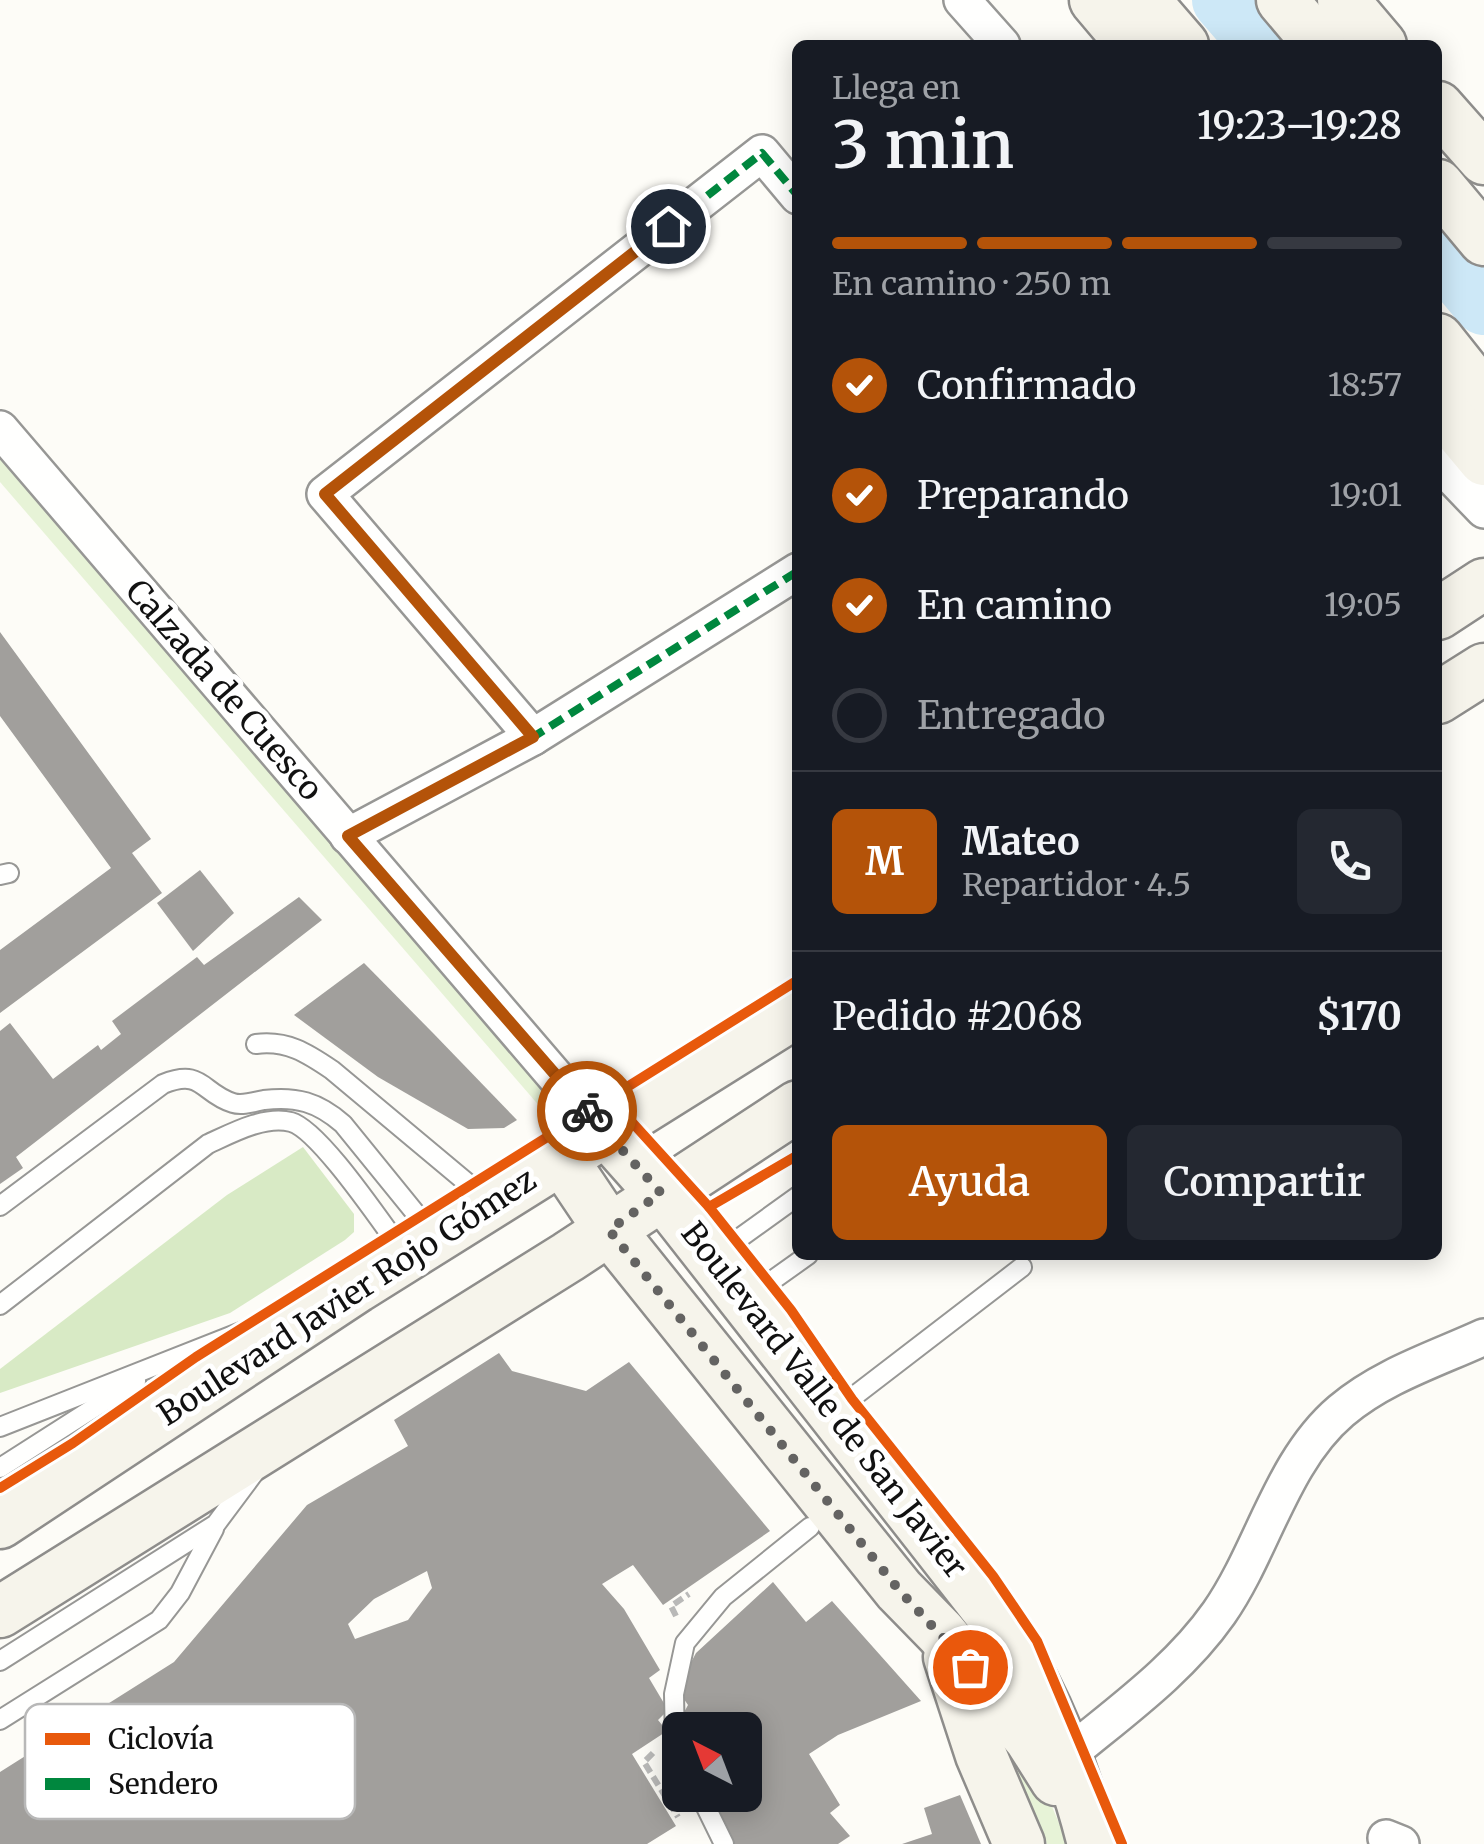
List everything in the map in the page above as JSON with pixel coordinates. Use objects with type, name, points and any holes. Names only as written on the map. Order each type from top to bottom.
[{"type":"main road","points":[[1095,0],[1129,40]]},
{"type":"main road","points":[[1144,0],[1179,40]]},
{"type":"main road","points":[[1282,0],[1316,40]]},
{"type":"main road","points":[[1342,0],[1378,40]]},
{"type":"main road","points":[[1442,112],[1484,159]]},
{"type":"main road","points":[[1442,190],[1484,240]]},
{"type":"main road","points":[[1442,345],[1484,396]]},
{"type":"main road","points":[[1442,409],[1484,460]]},
{"type":"main road","points":[[1442,611],[1484,584]]},
{"type":"main road","points":[[1442,695],[1484,668]]},
{"type":"main road","name":"Boulevard Javier Rojo Gómez","points":[[0,1523],[358,1286],[792,1016]]},
{"type":"main road","points":[[0,1612],[792,1110]]},
{"type":"main road","name":"Boulevard Valle de San Javier","points":[[572,1152],[899,1590],[941,1633],[1030,1739],[1052,1772],[1089,1844]]},
{"type":"main road","name":"Boulevard Valle de San Javier","points":[[621,1221],[712,1258],[1004,1631],[1049,1709],[1068,1755],[1089,1844]]},
{"type":"main road","name":"Boulevard Valle de San Javier","points":[[621,1221],[810,1527],[919,1658],[981,1755]]},
{"type":"main road","name":"Boulevard Valle de San Javier","points":[[941,1633],[981,1755],[1019,1844]]},
{"type":"street","points":[[962,0],[998,40]]},
{"type":"street","points":[[533,737],[325,494],[762,153],[792,189]]},
{"type":"street","name":"Calzada de Cuesco","points":[[0,429],[560,1082],[572,1152]]},
{"type":"street","points":[[1442,466],[1484,510]]},
{"type":"street","points":[[348,836],[533,737],[792,575]]},
{"type":"street","points":[[1068,1755],[1158,1680],[1198,1640],[1221,1610],[1304,1454],[1338,1413],[1374,1386],[1484,1337]]},
{"type":"lane","points":[[256,1044],[278,1041],[306,1052],[491,1203]]},
{"type":"lane","points":[[0,1206],[163,1084],[181,1077],[202,1082],[232,1103],[302,1099],[326,1109],[342,1124],[420,1247]]},
{"type":"lane","points":[[0,1305],[208,1144],[267,1123],[291,1122],[320,1144],[420,1247]]},
{"type":"lane","points":[[712,1258],[792,1200]]},
{"type":"lane","points":[[745,1300],[801,1260]]},
{"type":"lane","points":[[832,1412],[1022,1266]]},
{"type":"lane","points":[[0,1427],[358,1286]]},
{"type":"lane","points":[[0,1468],[170,1359]]},
{"type":"lane","points":[[25,1704],[159,1620],[180,1592],[216,1524],[281,1437]]},
{"type":"lane","points":[[0,1661],[216,1524]]},
{"type":"lane","points":[[674,1712],[674,1694],[685,1644],[723,1596],[810,1527]]},
{"type":"lane","points":[[0,1720],[25,1704]]},
{"type":"lane","points":[[708,1812],[723,1844]]},
{"type":"green space","points":[[0,433],[577,1109],[554,1123],[0,482]]},
{"type":"green space","points":[[303,1147],[354,1214],[354,1232],[345,1240],[230,1313],[0,1393],[0,1369],[227,1195]]},
{"type":"green space","points":[[1026,1761],[1068,1844],[1047,1844],[1015,1765]]},
{"type":"building","points":[[0,632],[151,839],[132,853],[162,893],[0,1013],[0,950],[111,868],[0,716]]},
{"type":"building","points":[[200,870],[234,913],[193,951],[157,903]]},
{"type":"building","points":[[299,897],[322,920],[16,1157],[23,1168],[0,1184],[0,1031],[10,1023],[53,1079],[98,1045],[101,1050],[121,1034],[112,1021],[197,957],[204,965]]},
{"type":"building","points":[[364,963],[517,1120],[504,1128],[468,1129],[378,1077],[294,1015]]},
{"type":"building","points":[[499,1353],[512,1371],[586,1391],[629,1362],[770,1531],[663,1605],[633,1565],[602,1584],[624,1609],[660,1670],[649,1678],[668,1710],[658,1720],[662,1734],[632,1754],[662,1803],[662,1812],[667,1812],[676,1826],[647,1844],[0,1844],[0,1772],[25,1756],[25,1819],[355,1819],[355,1704],[108,1704],[174,1662],[307,1505],[408,1446],[394,1420]],"holes":[[[427,1571],[432,1588],[408,1620],[355,1639],[348,1624],[374,1599]]]},
{"type":"building","points":[[773,1582],[806,1622],[832,1601],[921,1701],[838,1735],[809,1754],[840,1805],[830,1813],[850,1836],[838,1844],[730,1844],[716,1812],[762,1812],[762,1712],[684,1712],[688,1705],[677,1689],[696,1653]]},
{"type":"building","points":[[960,1795],[981,1844],[902,1844],[932,1834],[924,1808]]},
{"type":"waterway","points":[[1223,0],[1258,40]]},
{"type":"waterway","points":[[1442,254],[1484,304]]},
{"type":"marked path","points":[[533,737],[325,494],[762,153],[792,189]]},
{"type":"marked path","points":[[348,836],[533,737],[792,575]]},
{"type":"cycle path","points":[[0,1488],[73,1443],[196,1357],[792,984]]},
{"type":"cycle path","points":[[610,1098],[709,1207],[792,1159]]},
{"type":"cycle path","points":[[709,1207],[791,1310],[852,1399],[993,1576],[1037,1641],[1122,1844]]},
{"type":"way so far","points":[[587,1111],[661,1193],[609,1230],[899,1590],[970,1667]]},
{"type":"route","points":[[587,1111],[348,836],[533,737],[325,494],[668,226]]}]
